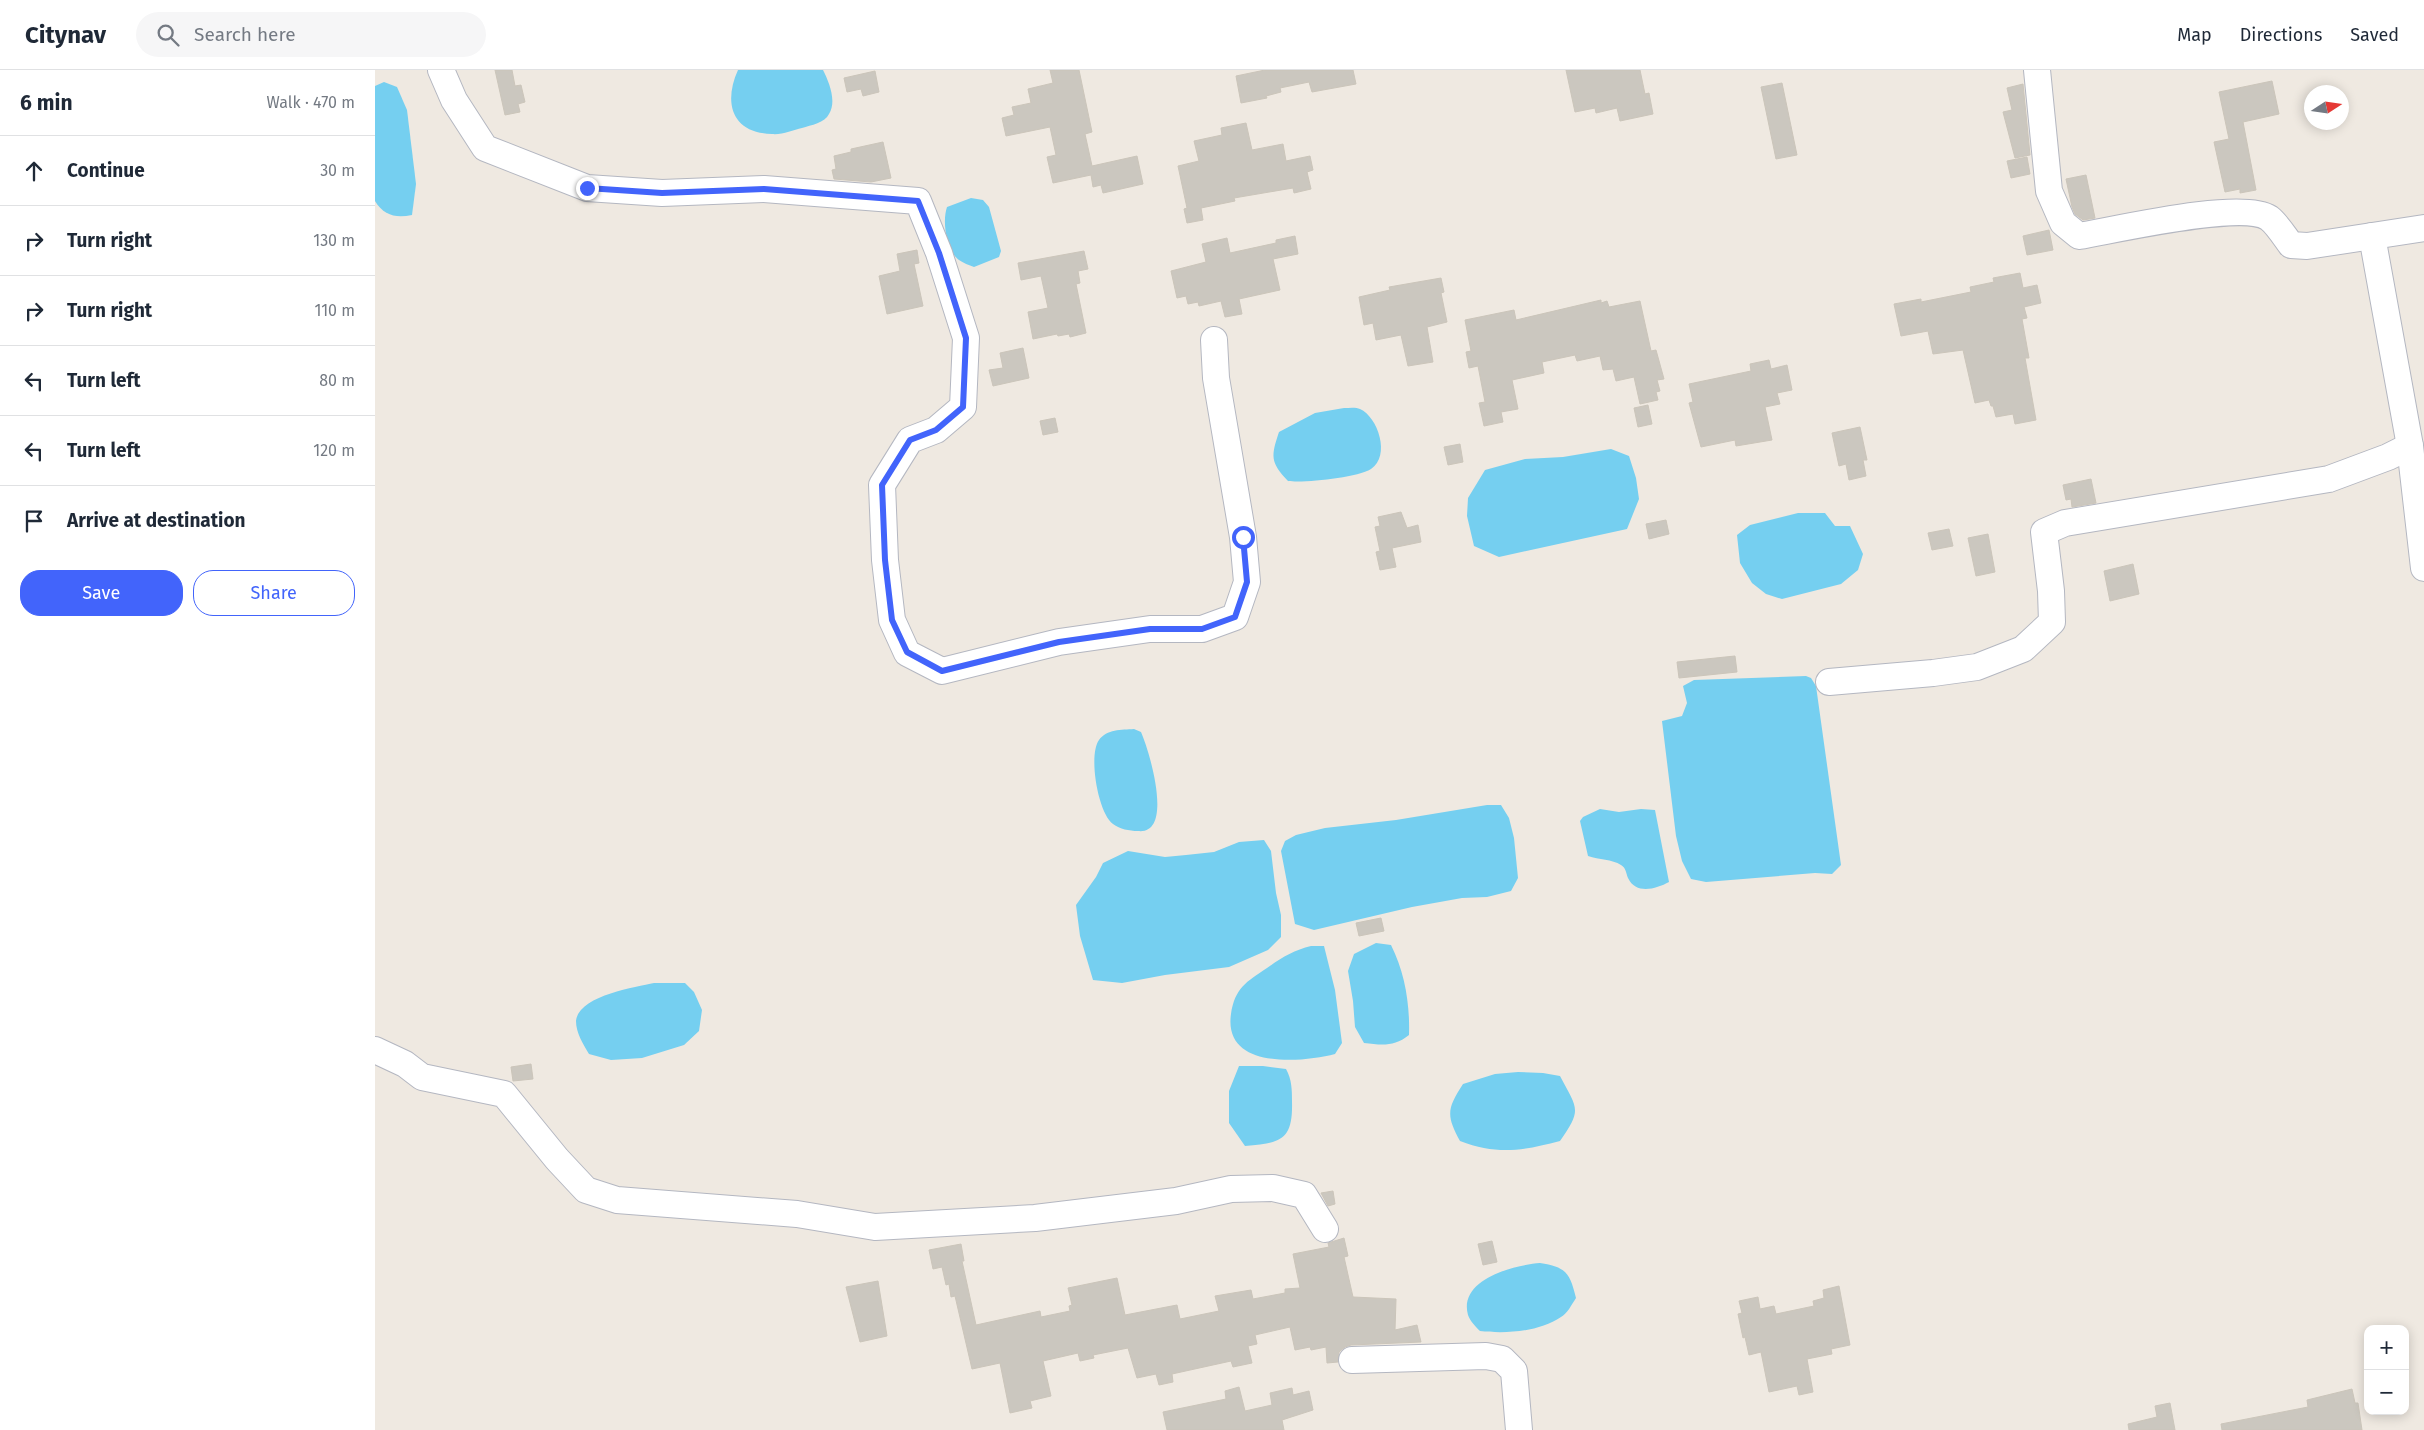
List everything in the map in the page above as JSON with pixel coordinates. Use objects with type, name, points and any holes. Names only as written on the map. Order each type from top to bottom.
[{"type":"street","points":[[441,70],[454,100],[485,148],[587,188],[662,193],[764,189],[918,201],[939,253],[966,338],[963,407],[936,430],[910,440],[882,485],[885,560],[892,620],[907,652],[942,671],[1059,642],[1150,629],[1202,629],[1235,617],[1247,582],[1243,537],[1216,378],[1214,340]]},
{"type":"street","points":[[2037,70],[2049,191],[2063,223],[2079,236],[2157,222],[2242,211],[2269,218],[2291,245],[2307,246],[2424,228]]},
{"type":"street","points":[[2372,236],[2410,446],[2424,568]]},
{"type":"street","points":[[1829,682],[1933,673],[1977,667],[2023,648],[2052,622],[2051,591],[2044,532],[2065,523],[2329,479],[2388,457],[2410,446]]},
{"type":"street","points":[[375,1050],[405,1064],[422,1077],[504,1094],[557,1159],[586,1190],[617,1200],[797,1214],[875,1227],[1035,1218],[1176,1201],[1231,1189],[1273,1188],[1304,1195],[1325,1229]]},
{"type":"street","points":[[1352,1360],[1485,1356],[1501,1359],[1515,1371],[1519,1430]]},
{"type":"water","points":[[738,70],[823,70],[830,86],[832,98],[829,114],[824,120],[817,123],[780,134],[758,132],[748,128],[734,114],[732,104],[731,94]]},
{"type":"water","points":[[384,82],[397,87],[407,110],[416,184],[412,215],[391,215],[382,210],[375,201],[375,86]]},
{"type":"water","points":[[971,198],[983,200],[989,207],[1001,251],[999,257],[974,267],[955,256],[948,243],[945,228],[947,207]]},
{"type":"water","points":[[1344,408],[1360,409],[1366,413],[1377,428],[1381,446],[1377,463],[1371,469],[1354,475],[1318,480],[1288,481],[1278,469],[1274,458],[1279,432],[1315,413]]},
{"type":"water","points":[[1611,449],[1629,456],[1636,478],[1639,499],[1627,529],[1499,557],[1474,546],[1467,516],[1468,498],[1485,470],[1525,459],[1563,457]]},
{"type":"water","points":[[1798,513],[1825,513],[1835,526],[1850,526],[1863,554],[1858,570],[1841,584],[1782,599],[1766,594],[1752,583],[1740,563],[1737,535],[1750,525]]},
{"type":"water","points":[[1806,676],[1811,678],[1816,686],[1841,865],[1832,874],[1815,873],[1706,882],[1691,879],[1682,861],[1676,836],[1662,721],[1682,716],[1687,703],[1683,686],[1694,680]]},
{"type":"water","points":[[1134,729],[1141,732],[1149,756],[1156,790],[1157,806],[1155,820],[1149,829],[1138,831],[1119,827],[1108,818],[1099,797],[1094,758],[1096,747],[1102,736],[1115,731]]},
{"type":"water","points":[[1487,805],[1501,805],[1509,818],[1514,838],[1518,878],[1511,891],[1487,897],[1462,898],[1412,907],[1314,930],[1295,924],[1281,851],[1285,841],[1296,835],[1325,828],[1396,820]]},
{"type":"water","points":[[1600,809],[1619,812],[1641,809],[1655,810],[1669,882],[1658,887],[1641,889],[1632,883],[1621,865],[1588,856],[1580,821],[1583,817]]},
{"type":"water","points":[[1264,840],[1271,851],[1276,893],[1281,915],[1281,937],[1268,950],[1229,967],[1165,975],[1122,983],[1093,980],[1080,936],[1076,905],[1096,877],[1103,863],[1128,851],[1165,857],[1214,852],[1239,842]]},
{"type":"water","points":[[1376,943],[1391,945],[1403,978],[1409,1012],[1409,1035],[1398,1042],[1388,1044],[1364,1043],[1355,1027],[1348,971],[1354,954]]},
{"type":"water","points":[[1311,946],[1324,946],[1335,990],[1342,1043],[1335,1054],[1303,1059],[1267,1058],[1251,1053],[1239,1045],[1232,1032],[1231,1014],[1235,998],[1243,986],[1253,977],[1293,952]]},
{"type":"water","points":[[654,983],[685,983],[694,992],[702,1010],[699,1031],[684,1045],[642,1058],[611,1060],[589,1054],[577,1030],[576,1021],[579,1012],[586,1005],[609,994]]},
{"type":"water","points":[[1239,1066],[1263,1066],[1286,1069],[1291,1085],[1292,1115],[1287,1132],[1276,1141],[1245,1146],[1229,1123],[1229,1091]]},
{"type":"water","points":[[1518,1072],[1560,1076],[1571,1096],[1575,1109],[1572,1122],[1560,1141],[1521,1149],[1498,1150],[1460,1141],[1452,1125],[1450,1112],[1451,1106],[1463,1084],[1495,1074]]},
{"type":"water","points":[[1540,1263],[1562,1270],[1572,1283],[1576,1298],[1565,1314],[1543,1326],[1522,1331],[1480,1331],[1468,1315],[1467,1303],[1472,1292],[1480,1283],[1491,1276],[1517,1267]]},
{"type":"building","points":[[495,70],[512,70],[515,86],[521,85],[525,102],[518,104],[520,112],[505,115]]},
{"type":"building","points":[[1050,70],[1079,70],[1092,132],[1085,134],[1092,166],[1137,156],[1143,184],[1103,193],[1101,185],[1093,187],[1091,175],[1053,183],[1047,157],[1056,155],[1050,127],[1006,136],[1002,118],[1014,115],[1012,107],[1031,103],[1028,89],[1053,83]]},
{"type":"building","points":[[1265,70],[1353,70],[1356,84],[1312,92],[1309,82],[1280,88],[1281,92],[1266,96],[1267,98],[1241,103],[1236,76]]},
{"type":"building","points":[[1566,70],[1640,70],[1645,94],[1649,93],[1653,114],[1620,121],[1617,108],[1596,113],[1595,108],[1575,112]]},
{"type":"building","points":[[875,71],[879,92],[863,96],[861,89],[847,92],[844,78]]},
{"type":"building","points":[[2272,81],[2279,114],[2243,122],[2256,190],[2240,193],[2240,189],[2225,192],[2214,142],[2229,139],[2219,92]]},
{"type":"building","points":[[1782,83],[1797,155],[1776,159],[1761,87]]},
{"type":"building","points":[[2023,84],[2030,155],[2015,158],[2003,112],[2012,110],[2007,88]]},
{"type":"building","points":[[1246,123],[1252,150],[1283,144],[1286,161],[1310,156],[1313,170],[1307,172],[1311,189],[1294,193],[1293,188],[1234,198],[1235,201],[1201,208],[1203,220],[1187,223],[1184,209],[1187,208],[1178,166],[1199,161],[1194,141],[1222,135],[1221,128]]},
{"type":"building","points":[[883,142],[891,178],[871,182],[834,179],[832,170],[836,169],[834,156],[851,152],[851,149]]},
{"type":"building","points":[[2027,157],[2030,174],[2011,178],[2007,161]]},
{"type":"building","points":[[2086,175],[2095,218],[2083,220],[2075,214],[2072,207],[2066,179]]},
{"type":"building","points":[[2049,230],[2053,250],[2027,255],[2023,236]]},
{"type":"building","points":[[1295,236],[1298,254],[1273,259],[1280,290],[1239,299],[1242,314],[1225,317],[1221,301],[1199,306],[1198,302],[1188,304],[1186,296],[1177,298],[1171,271],[1206,262],[1202,244],[1227,238],[1230,253],[1276,243],[1276,240]]},
{"type":"building","points":[[917,250],[919,263],[914,264],[923,306],[887,314],[879,276],[900,271],[897,254]]},
{"type":"building","points":[[1084,251],[1088,269],[1078,271],[1080,283],[1076,284],[1086,333],[1070,337],[1069,334],[1058,336],[1057,334],[1033,339],[1028,312],[1048,308],[1041,276],[1021,280],[1018,263]]},
{"type":"building","points":[[2020,273],[2023,288],[2037,285],[2041,303],[2024,307],[2027,318],[2022,319],[2029,358],[2025,358],[2036,420],[2015,424],[2013,414],[1996,417],[1989,400],[1975,403],[1963,350],[1933,354],[1928,331],[1901,336],[1894,304],[1921,299],[1921,302],[1971,292],[1970,287],[1994,282],[1993,278]]},
{"type":"building","points":[[1441,278],[1444,292],[1441,293],[1447,322],[1427,327],[1433,362],[1408,366],[1401,335],[1376,340],[1373,323],[1364,325],[1359,297],[1390,290],[1389,287]]},
{"type":"building","points":[[1601,300],[1601,303],[1607,301],[1609,307],[1640,301],[1651,351],[1656,350],[1664,379],[1657,380],[1660,391],[1656,392],[1658,400],[1640,404],[1634,377],[1616,381],[1613,369],[1603,370],[1600,356],[1577,361],[1575,355],[1542,362],[1544,373],[1512,380],[1518,409],[1501,412],[1503,422],[1484,426],[1479,403],[1485,402],[1478,366],[1469,368],[1466,352],[1471,351],[1465,320],[1514,310],[1516,320]]},
{"type":"building","points":[[1023,348],[1029,378],[993,386],[989,370],[1003,368],[1000,353]]},
{"type":"building","points":[[1769,360],[1771,369],[1787,365],[1792,390],[1777,393],[1780,404],[1765,407],[1772,440],[1736,446],[1735,440],[1701,447],[1689,403],[1693,402],[1689,384],[1751,371],[1750,364]]},
{"type":"building","points":[[1648,405],[1652,424],[1638,427],[1634,408]]},
{"type":"building","points":[[1055,418],[1058,432],[1043,435],[1040,421]]},
{"type":"building","points":[[1860,427],[1867,460],[1863,460],[1866,476],[1849,480],[1846,464],[1839,466],[1832,433]]},
{"type":"building","points":[[1460,444],[1463,462],[1448,465],[1444,447]]},
{"type":"building","points":[[2091,479],[2096,503],[2072,507],[2071,499],[2066,500],[2063,485]]},
{"type":"building","points":[[1401,512],[1407,528],[1418,525],[1421,542],[1392,548],[1396,567],[1380,570],[1376,552],[1380,551],[1375,527],[1380,526],[1378,517]]},
{"type":"building","points":[[1666,520],[1669,534],[1649,539],[1646,524]]},
{"type":"building","points":[[1949,529],[1953,546],[1932,550],[1928,533]]},
{"type":"building","points":[[1988,534],[1995,572],[1976,576],[1968,538]]},
{"type":"building","points":[[2133,564],[2139,594],[2110,601],[2104,571]]},
{"type":"building","points":[[1735,656],[1737,672],[1679,678],[1677,662]]},
{"type":"building","points":[[1381,918],[1384,931],[1359,936],[1356,923]]},
{"type":"building","points":[[531,1064],[533,1079],[513,1081],[511,1067]]},
{"type":"building","points":[[1333,1191],[1335,1204],[1328,1206],[1321,1193]]},
{"type":"building","points":[[1344,1238],[1348,1256],[1344,1257],[1353,1297],[1396,1299],[1395,1330],[1417,1325],[1421,1342],[1351,1345],[1339,1352],[1338,1362],[1327,1363],[1326,1347],[1311,1350],[1310,1347],[1295,1350],[1290,1327],[1255,1335],[1257,1344],[1248,1346],[1252,1363],[1233,1367],[1231,1361],[1172,1374],[1173,1382],[1159,1385],[1156,1374],[1137,1378],[1128,1348],[1093,1355],[1094,1358],[1080,1361],[1078,1353],[1043,1361],[1051,1396],[1030,1401],[1032,1408],[1010,1413],[1000,1363],[972,1369],[955,1296],[951,1297],[949,1284],[946,1285],[942,1267],[933,1269],[929,1250],[961,1244],[964,1261],[962,1261],[976,1325],[1040,1311],[1041,1317],[1070,1311],[1069,1306],[1072,1305],[1068,1288],[1117,1278],[1125,1315],[1177,1305],[1180,1319],[1219,1311],[1215,1296],[1251,1290],[1253,1299],[1285,1293],[1285,1289],[1300,1288],[1293,1254],[1329,1247],[1328,1243]]},
{"type":"building","points":[[1492,1241],[1497,1262],[1483,1265],[1478,1244]]},
{"type":"building","points":[[878,1281],[887,1336],[860,1342],[846,1287]]},
{"type":"building","points":[[1839,1286],[1850,1345],[1831,1349],[1832,1354],[1807,1359],[1813,1392],[1799,1395],[1797,1386],[1769,1392],[1761,1352],[1749,1355],[1745,1337],[1743,1338],[1738,1314],[1742,1313],[1739,1301],[1758,1297],[1760,1309],[1774,1306],[1776,1314],[1814,1306],[1813,1301],[1824,1298],[1823,1290]]},
{"type":"building","points":[[1239,1387],[1245,1411],[1272,1405],[1270,1393],[1292,1388],[1293,1395],[1309,1391],[1313,1410],[1282,1420],[1284,1430],[1167,1430],[1163,1412],[1226,1399],[1225,1391]]},
{"type":"building","points":[[2352,1389],[2355,1403],[2358,1403],[2362,1430],[2222,1430],[2221,1424],[2308,1407],[2307,1400]]},
{"type":"building","points":[[2170,1403],[2175,1430],[2129,1430],[2128,1424],[2157,1417],[2155,1406]]},
{"type":"route","points":[[587,188],[662,193],[764,189],[918,201],[939,253],[966,338],[963,407],[936,430],[910,440],[882,485],[885,560],[892,620],[907,652],[942,671],[1059,642],[1150,629],[1202,629],[1235,617],[1247,582],[1243,537]]}]
